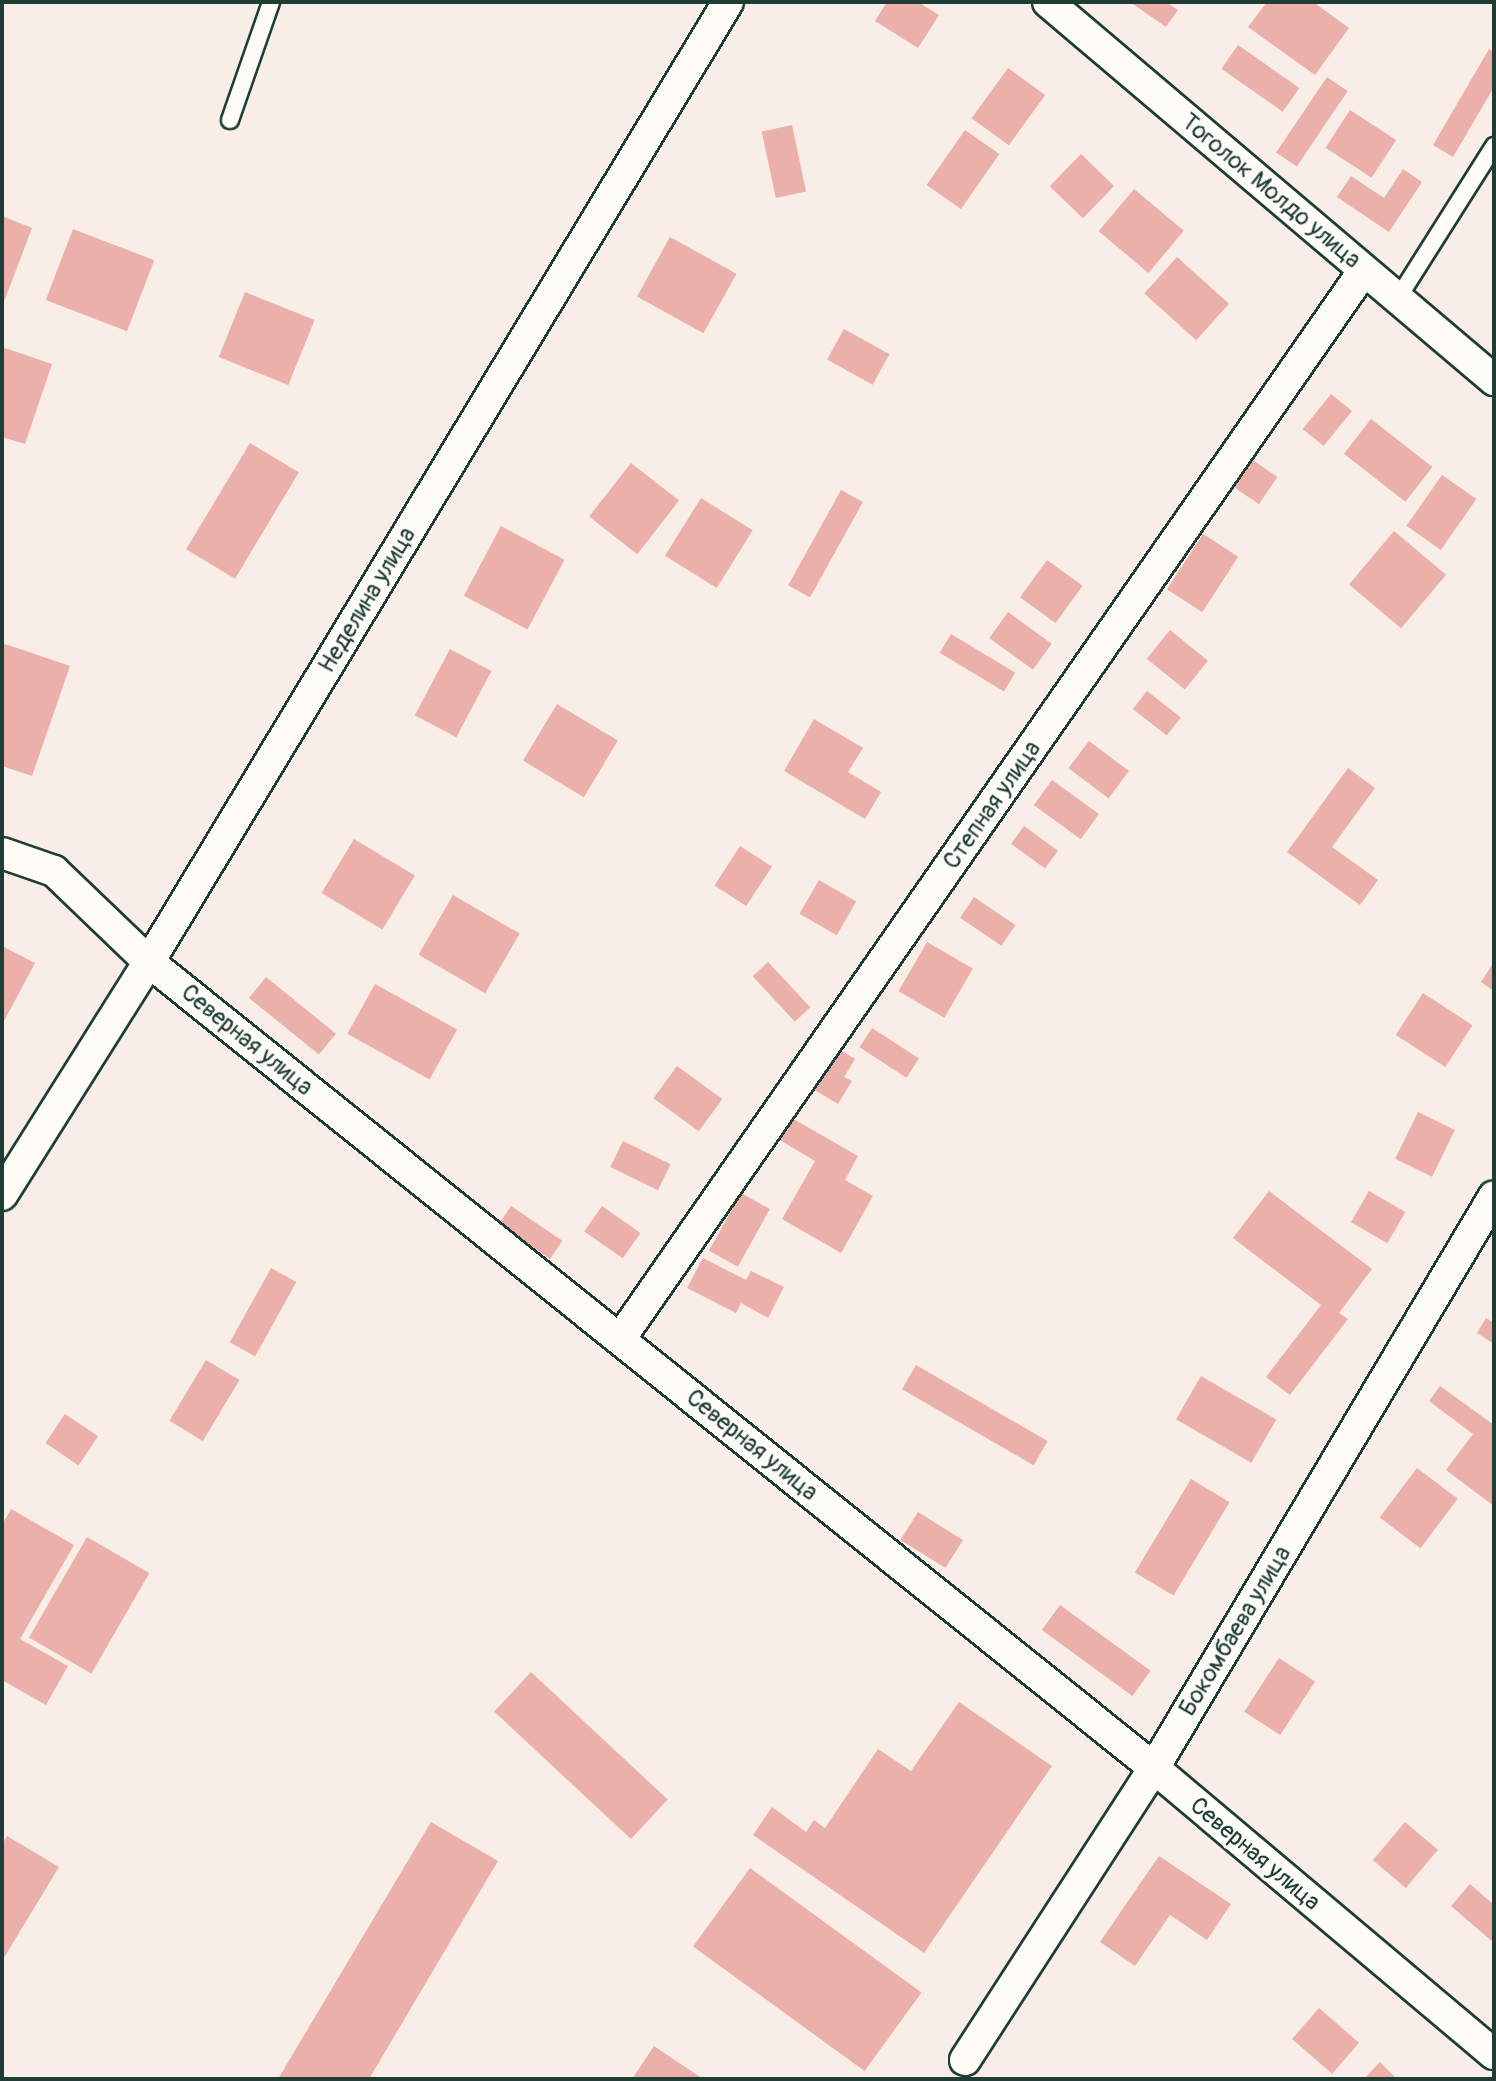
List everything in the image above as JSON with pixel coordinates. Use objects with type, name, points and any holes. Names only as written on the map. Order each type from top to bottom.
[{"type":"street","name":"Неделина улица","points":[[2,1195],[149,962],[728,2]]},
{"type":"street","name":"Тоголок Молдо улица","points":[[1048,2],[1494,380]]},
{"type":"street","name":"Степная улица","points":[[620,1339],[1364,270]]},
{"type":"street","name":"Северная улица","points":[[2,853],[54,871],[149,962],[1154,1768],[1494,2054]]},
{"type":"street","name":"Бокомбаева улица","points":[[965,2060],[1154,1768],[1494,1196]]},
{"type":"lane","points":[[230,120],[271,2]]},
{"type":"lane","points":[[1398,298],[1494,146]]},
{"type":"building","points":[[887,2],[918,2],[939,15],[918,48],[875,21]]},
{"type":"building","points":[[1130,2],[1166,2],[1178,10],[1166,27]]},
{"type":"building","points":[[1267,2],[1313,2],[1349,28],[1315,75],[1248,27]]},
{"type":"building","points":[[1238,45],[1299,88],[1283,112],[1221,69]]},
{"type":"building","points":[[1489,49],[1494,52],[1494,87],[1453,157],[1433,145]]},
{"type":"building","points":[[1008,68],[1045,95],[1009,145],[972,118]]},
{"type":"building","points":[[1327,77],[1348,91],[1297,166],[1276,152]]},
{"type":"building","points":[[1350,110],[1396,140],[1372,178],[1325,148]]},
{"type":"building","points":[[792,125],[806,192],[776,198],[762,131]]},
{"type":"building","points":[[965,130],[999,154],[961,209],[927,185]]},
{"type":"building","points":[[1081,154],[1114,186],[1083,218],[1050,186]]},
{"type":"building","points":[[1403,169],[1422,182],[1389,232],[1337,197],[1351,176],[1384,198]]},
{"type":"building","points":[[1134,189],[1184,231],[1148,273],[1099,231]]},
{"type":"building","points":[[2,216],[32,228],[2,307]]},
{"type":"building","points":[[73,229],[154,260],[127,331],[46,300]]},
{"type":"building","points":[[670,237],[736,274],[704,333],[637,296]]},
{"type":"building","points":[[1177,257],[1229,304],[1196,340],[1144,293]]},
{"type":"building","points":[[245,292],[315,320],[288,385],[219,357]]},
{"type":"building","points":[[844,329],[889,354],[873,385],[827,360]]},
{"type":"building","points":[[2,347],[52,364],[25,444],[2,437]]},
{"type":"building","points":[[1331,394],[1352,411],[1324,446],[1303,429]]},
{"type":"building","points":[[1371,419],[1432,467],[1405,502],[1344,454]]},
{"type":"building","points":[[250,443],[299,472],[235,579],[186,549]]},
{"type":"building","points":[[1251,459],[1278,477],[1259,504],[1233,486]]},
{"type":"building","points":[[631,463],[679,501],[637,554],[589,517]]},
{"type":"building","points":[[1442,475],[1476,499],[1441,550],[1406,526]]},
{"type":"building","points":[[841,490],[863,502],[810,597],[788,585]]},
{"type":"building","points":[[701,498],[753,530],[717,588],[665,556]]},
{"type":"building","points":[[501,526],[565,560],[527,630],[464,596]]},
{"type":"building","points":[[1394,531],[1446,575],[1401,628],[1349,585]]},
{"type":"building","points":[[1203,534],[1238,557],[1202,612],[1167,589]]},
{"type":"building","points":[[1047,560],[1083,586],[1056,623],[1020,597]]},
{"type":"building","points":[[1008,612],[1052,644],[1033,670],[989,638]]},
{"type":"building","points":[[1170,630],[1208,661],[1185,690],[1147,659]]},
{"type":"building","points":[[951,634],[1015,673],[1004,691],[940,653]]},
{"type":"building","points":[[2,643],[70,666],[32,776],[2,766]]},
{"type":"building","points":[[450,649],[491,671],[456,737],[415,715]]},
{"type":"building","points":[[1147,691],[1181,717],[1167,736],[1133,709]]},
{"type":"building","points":[[557,704],[618,741],[584,797],[523,761]]},
{"type":"building","points":[[814,719],[863,748],[848,772],[881,792],[865,819],[784,771]]},
{"type":"building","points":[[1089,741],[1129,771],[1108,798],[1069,768]]},
{"type":"building","points":[[1348,768],[1375,788],[1332,847],[1378,880],[1360,905],[1287,852]]},
{"type":"building","points":[[1052,780],[1099,814],[1081,839],[1034,805]]},
{"type":"building","points":[[1024,826],[1058,851],[1045,868],[1011,844]]},
{"type":"building","points":[[354,839],[415,876],[382,930],[322,893]]},
{"type":"building","points":[[740,846],[772,867],[746,906],[714,885]]},
{"type":"building","points":[[819,880],[856,902],[837,935],[800,914]]},
{"type":"building","points":[[453,895],[520,934],[485,993],[418,955]]},
{"type":"building","points":[[974,897],[1015,925],[1001,946],[960,918]]},
{"type":"building","points":[[927,942],[973,968],[944,1018],[898,991]]},
{"type":"building","points":[[2,946],[35,963],[2,1025]]},
{"type":"building","points":[[768,962],[810,1007],[795,1022],[753,976]]},
{"type":"building","points":[[1494,962],[1494,991],[1481,982]]},
{"type":"building","points":[[266,977],[336,1034],[319,1055],[249,998]]},
{"type":"building","points":[[375,984],[457,1030],[430,1079],[347,1034]]},
{"type":"building","points":[[1423,993],[1472,1025],[1445,1067],[1396,1035]]},
{"type":"building","points":[[872,1028],[919,1058],[906,1078],[859,1047]]},
{"type":"building","points":[[837,1048],[855,1059],[844,1077],[852,1081],[838,1104],[813,1089]]},
{"type":"building","points":[[677,1066],[722,1099],[699,1131],[653,1098]]},
{"type":"building","points":[[1418,1112],[1455,1130],[1432,1177],[1395,1159]]},
{"type":"building","points":[[790,1117],[858,1156],[845,1180],[873,1196],[841,1253],[782,1219],[815,1161],[778,1139]]},
{"type":"building","points":[[623,1141],[671,1164],[658,1190],[610,1167]]},
{"type":"building","points":[[1269,1191],[1372,1269],[1339,1313],[1348,1319],[1290,1395],[1266,1377],[1321,1305],[1233,1238]]},
{"type":"building","points":[[1369,1191],[1405,1212],[1387,1243],[1351,1222]]},
{"type":"building","points":[[741,1193],[770,1209],[738,1267],[709,1251]]},
{"type":"building","points":[[511,1206],[562,1241],[550,1259],[499,1224]]},
{"type":"building","points":[[602,1206],[641,1233],[623,1258],[584,1231]]},
{"type":"building","points":[[703,1258],[746,1280],[751,1271],[784,1287],[768,1318],[741,1303],[736,1313],[687,1288]]},
{"type":"building","points":[[271,1268],[296,1282],[255,1356],[230,1342]]},
{"type":"building","points":[[1486,1318],[1494,1323],[1494,1344],[1477,1333]]},
{"type":"building","points":[[206,1360],[239,1380],[203,1441],[169,1421]]},
{"type":"building","points":[[916,1365],[1048,1441],[1034,1465],[902,1389]]},
{"type":"building","points":[[1201,1376],[1276,1420],[1251,1463],[1176,1419]]},
{"type":"building","points":[[1440,1386],[1494,1425],[1494,1506],[1446,1470],[1473,1434],[1429,1401]]},
{"type":"building","points":[[65,1414],[98,1436],[79,1465],[45,1443]]},
{"type":"building","points":[[1417,1468],[1458,1499],[1420,1548],[1380,1518]]},
{"type":"building","points":[[1191,1479],[1230,1502],[1173,1596],[1135,1572]]},
{"type":"building","points":[[11,1509],[74,1545],[20,1639],[68,1666],[46,1705],[2,1680],[2,1525]]},
{"type":"building","points":[[918,1512],[963,1540],[945,1568],[901,1540]]},
{"type":"building","points":[[87,1537],[149,1573],[91,1673],[29,1637]]},
{"type":"building","points":[[1060,1605],[1151,1671],[1132,1696],[1042,1630]]},
{"type":"building","points":[[1279,1658],[1315,1681],[1280,1735],[1244,1712]]},
{"type":"building","points":[[531,1672],[668,1800],[631,1839],[494,1711]]},
{"type":"building","points":[[959,1702],[1052,1766],[924,1953],[753,1835],[772,1807],[806,1832],[814,1820],[825,1828],[878,1749],[911,1771]]},
{"type":"building","points":[[431,1822],[498,1861],[369,2079],[278,2079]]},
{"type":"building","points":[[1405,1822],[1438,1850],[1406,1888],[1373,1860]]},
{"type":"building","points":[[7,1836],[59,1867],[2,1961],[2,1845]]},
{"type":"building","points":[[1159,1856],[1231,1904],[1207,1940],[1170,1915],[1135,1966],[1100,1942]]},
{"type":"building","points":[[750,1868],[922,1993],[864,2071],[693,1946]]},
{"type":"building","points":[[1470,1884],[1494,1905],[1494,1943],[1451,1906]]},
{"type":"building","points":[[1319,2008],[1359,2043],[1332,2074],[1292,2039]]},
{"type":"building","points":[[654,2046],[703,2079],[632,2079]]},
{"type":"building","points":[[1380,2062],[1397,2079],[1364,2079]]}]
